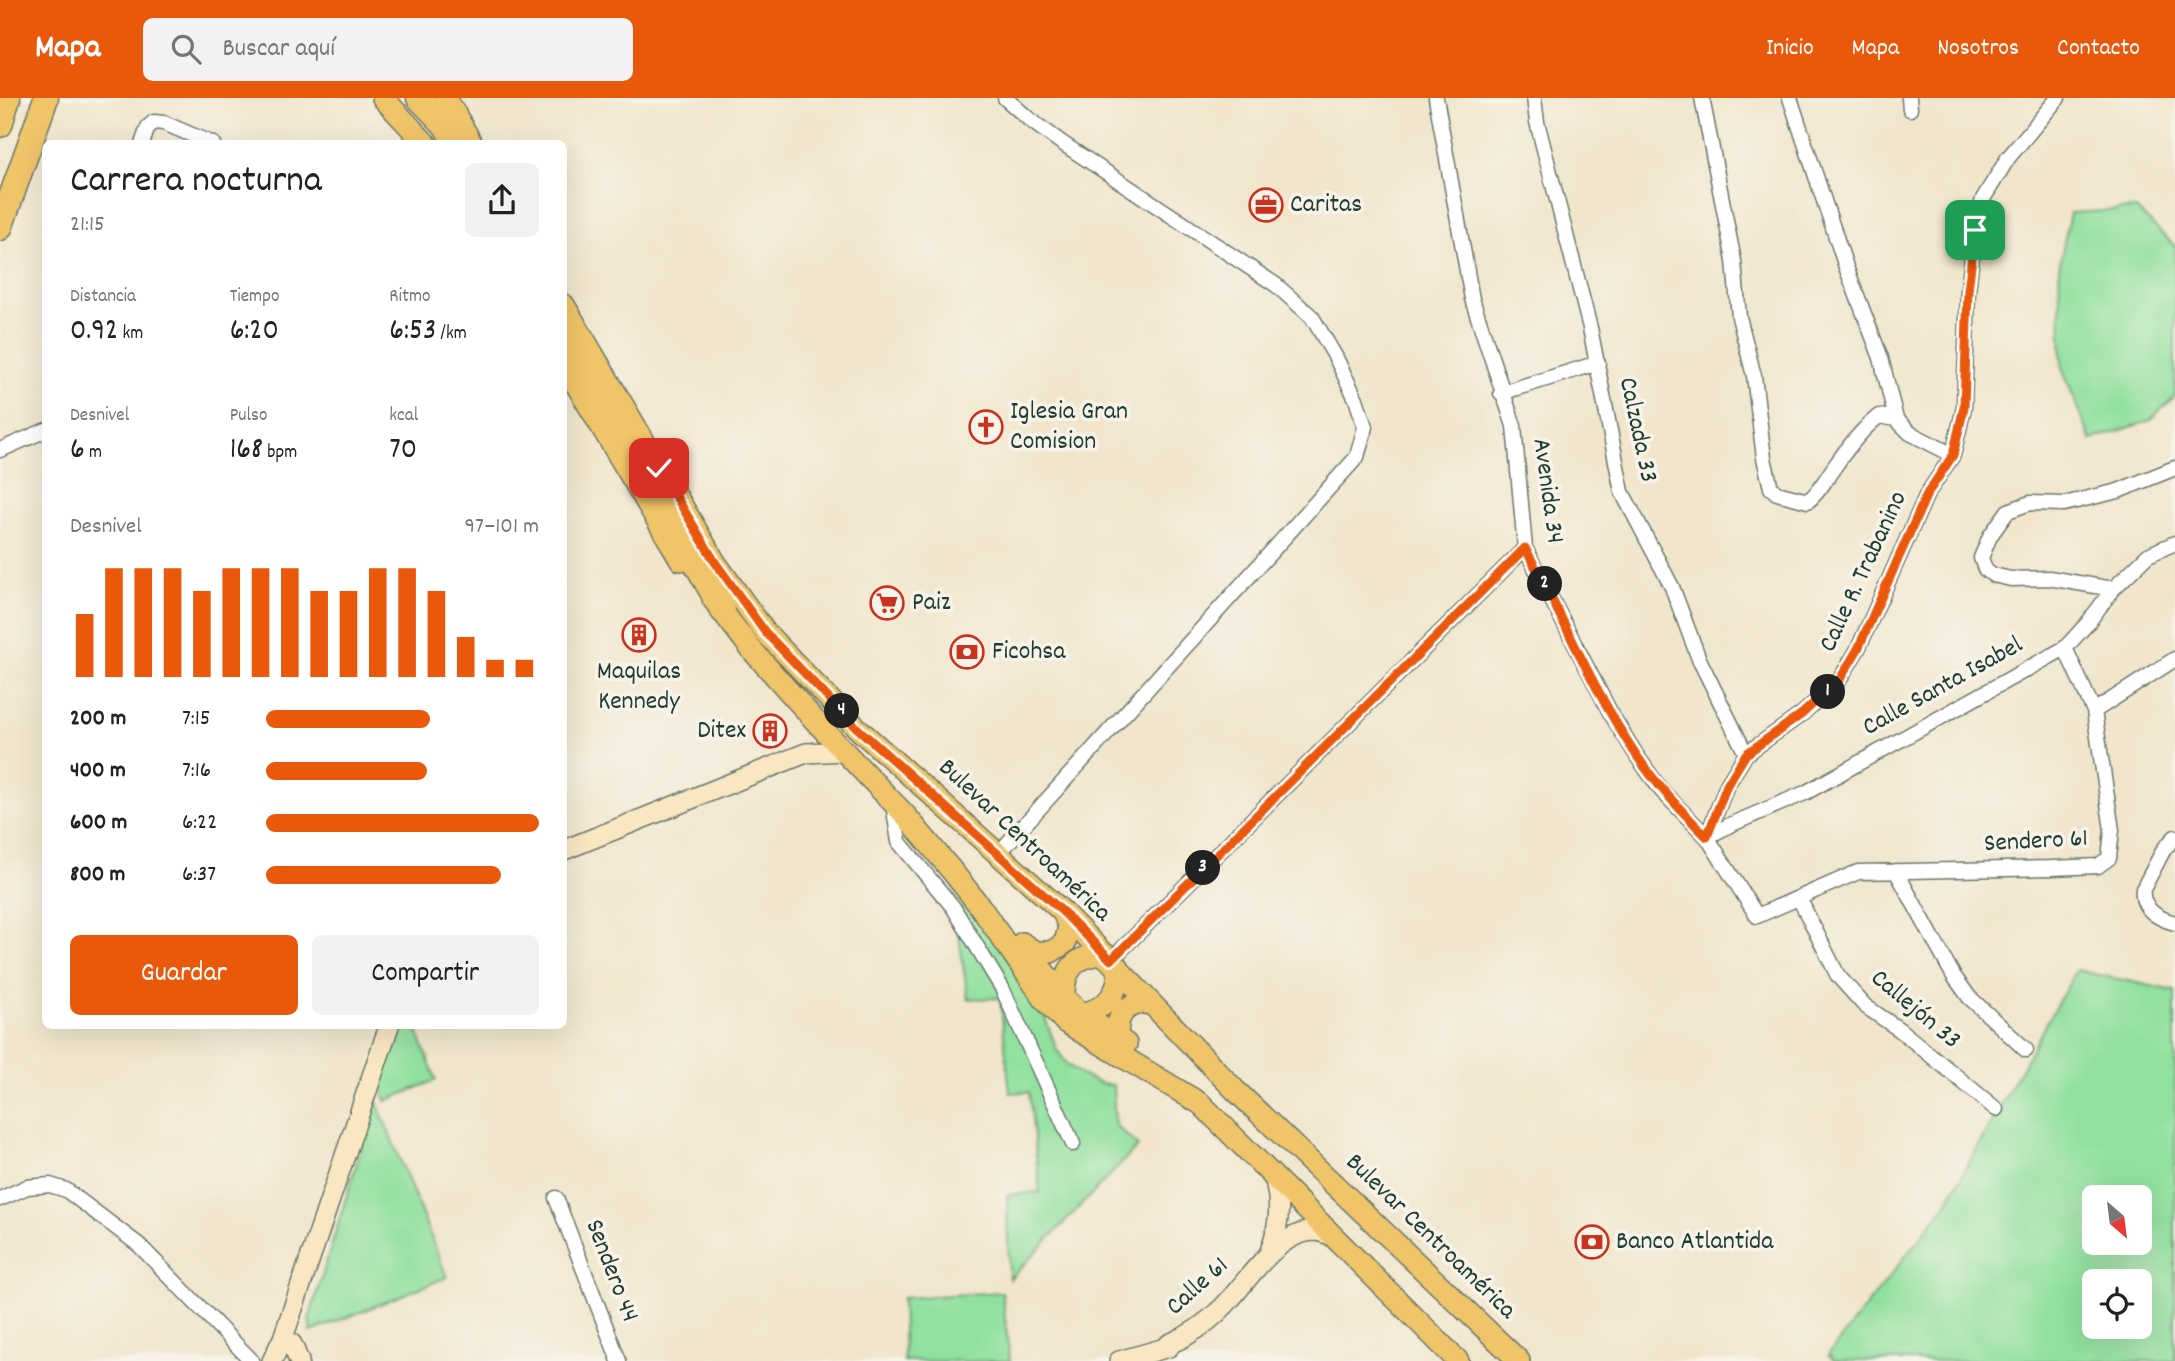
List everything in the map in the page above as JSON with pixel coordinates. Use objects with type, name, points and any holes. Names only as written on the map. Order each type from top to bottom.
[{"type":"highway","points":[[0,125],[8,98]]},
{"type":"highway","points":[[418,98],[445,125],[454,140]]},
{"type":"highway","points":[[0,228],[46,102]]},
{"type":"highway","points":[[567,348],[723,611]]},
{"type":"main road","points":[[383,98],[422,140]]},
{"type":"main road","points":[[418,98],[441,140]]},
{"type":"main road","points":[[446,98],[470,140]]},
{"type":"main road","name":"Bulevar Centroamérica","points":[[567,310],[715,562],[765,632],[856,727],[1063,912],[1235,1090],[1519,1361]]},
{"type":"main road","points":[[723,611],[741,638],[893,803],[979,905],[1045,1000],[1065,1022],[1200,1104]]},
{"type":"main road","points":[[839,746],[860,758],[911,807],[984,892],[1064,998],[1082,1014],[1176,1076],[1200,1104],[1458,1361]]},
{"type":"main road","points":[[1022,942],[1035,953],[1051,953],[1065,943],[1069,927],[1063,912]]},
{"type":"main road","points":[[1064,998],[1063,984],[1078,960],[1091,954],[1112,961],[1119,982],[1114,994],[1106,1004],[1095,1011],[1082,1014]]},
{"type":"main road","points":[[1118,1039],[1120,1016],[1128,1007],[1139,1002],[1151,1003]]},
{"type":"street","points":[[998,854],[1357,457],[1365,427],[1356,399],[1335,356],[1311,317],[1276,285],[1062,143],[1005,98]]},
{"type":"street","name":"Avenida 34","points":[[1436,98],[1472,299],[1514,426],[1525,548],[1611,714],[1637,756],[1661,790],[1707,837],[1757,916]]},
{"type":"street","name":"Calzada 33","points":[[1534,98],[1537,122],[1598,363],[1622,492],[1672,587],[1699,659],[1746,754]]},
{"type":"street","points":[[1702,98],[1734,261],[1739,317],[1754,376],[1764,458],[1771,488],[1777,493],[1808,501],[1815,496],[1863,429],[1879,416],[1896,419]]},
{"type":"street","points":[[1790,98],[1846,267],[1881,358],[1896,419],[1910,433],[1953,455]]},
{"type":"street","name":"Calle R. Trabanino","points":[[1707,837],[1727,785],[1746,754],[1802,714],[1840,679],[1858,649],[1927,494],[1953,455],[1964,407],[1968,291],[1975,230],[1983,199],[2008,158],[2058,98]]},
{"type":"street","points":[[143,140],[148,127],[154,122],[164,123],[204,140]]},
{"type":"street","points":[[1501,393],[1598,363]]},
{"type":"street","points":[[0,450],[42,432]]},
{"type":"street","points":[[0,441],[20,441]]},
{"type":"street","points":[[2113,589],[2049,578],[2011,579],[1993,575],[1985,569],[1981,558],[1990,536],[2008,511],[2030,503],[2064,504],[2118,491],[2175,468]]},
{"type":"street","name":"Calle Santa Isabel","points":[[1707,837],[1805,793],[2064,648],[2087,624],[2113,589],[2148,555],[2175,542]]},
{"type":"street","points":[[1112,961],[1525,548]]},
{"type":"street","name":"Sendero 61","points":[[1757,916],[1858,872],[2098,866],[2109,858],[2112,830],[2094,711],[2064,648]]},
{"type":"street","points":[[2094,711],[2175,659]]},
{"type":"street","points":[[806,753],[818,724]]},
{"type":"street","points":[[567,849],[806,753],[839,746]]},
{"type":"street","points":[[893,803],[899,842],[953,907],[1002,988],[1073,1144]]},
{"type":"street","points":[[2175,837],[2164,849],[2142,895],[2148,908],[2161,920],[2175,923]]},
{"type":"street","points":[[1896,871],[1953,975],[1969,997],[2026,1050]]},
{"type":"street","name":"Callejón 33","points":[[1799,898],[1838,976],[1865,1006],[1899,1030],[1996,1109]]},
{"type":"street","points":[[272,1361],[283,1338],[388,1029]]},
{"type":"street","name":"Calle 61","points":[[1268,1255],[1276,1237],[1280,1217],[1279,1196],[1274,1177]]},
{"type":"street","points":[[0,1199],[27,1187],[50,1185],[66,1190],[139,1245],[252,1361]]},
{"type":"street","name":"Sendero 44","points":[[556,1198],[619,1361]]},
{"type":"street","name":"Calle 61","points":[[1119,1361],[1170,1354],[1169,1344],[1184,1338],[1206,1323],[1282,1243],[1298,1235],[1316,1231],[1331,1235]]},
{"type":"street","points":[[283,1338],[292,1344],[299,1361]]},
{"type":"green space","points":[[2136,209],[2175,246],[2175,396],[2149,421],[2091,440],[2062,368],[2059,268],[2070,213]]},
{"type":"green space","points":[[975,907],[1041,1007],[1057,1050],[1067,1064],[1083,1076],[1102,1084],[1113,1085],[1115,1125],[1138,1146],[1009,1280],[1007,1195],[1040,1192],[1029,1092],[1010,1093],[1000,998],[968,999],[955,909]]},
{"type":"green space","points":[[2076,970],[2175,991],[2175,1361],[1835,1361],[1828,1355],[1945,1206]]},
{"type":"green space","points":[[399,1029],[416,1029],[436,1080],[386,1101],[381,1084]]},
{"type":"green space","points":[[376,1100],[447,1277],[311,1332],[309,1319]]},
{"type":"green space","points":[[1002,1292],[1010,1361],[904,1361],[902,1298]]},
{"type":"place","name":"Caritas","points":[[1266,205]]},
{"type":"place","name":"Iglesia Gran Comision","points":[[986,427]]},
{"type":"place","name":"Paiz","points":[[887,603]]},
{"type":"place","name":"Maquilas Kennedy","points":[[639,635]]},
{"type":"place","name":"Ficohsa","points":[[967,652]]},
{"type":"place","name":"Ditex","points":[[770,731]]},
{"type":"place","name":"Banco Atlantida","points":[[1592,1242]]},
{"type":"route","points":[[659,468],[715,562],[765,632],[856,727],[1063,912],[1111,960],[1525,548],[1611,714],[1637,756],[1661,790],[1707,837],[1727,785],[1746,754],[1802,714],[1840,679],[1858,649],[1927,494],[1953,455],[1964,407],[1968,291],[1975,230]]}]
